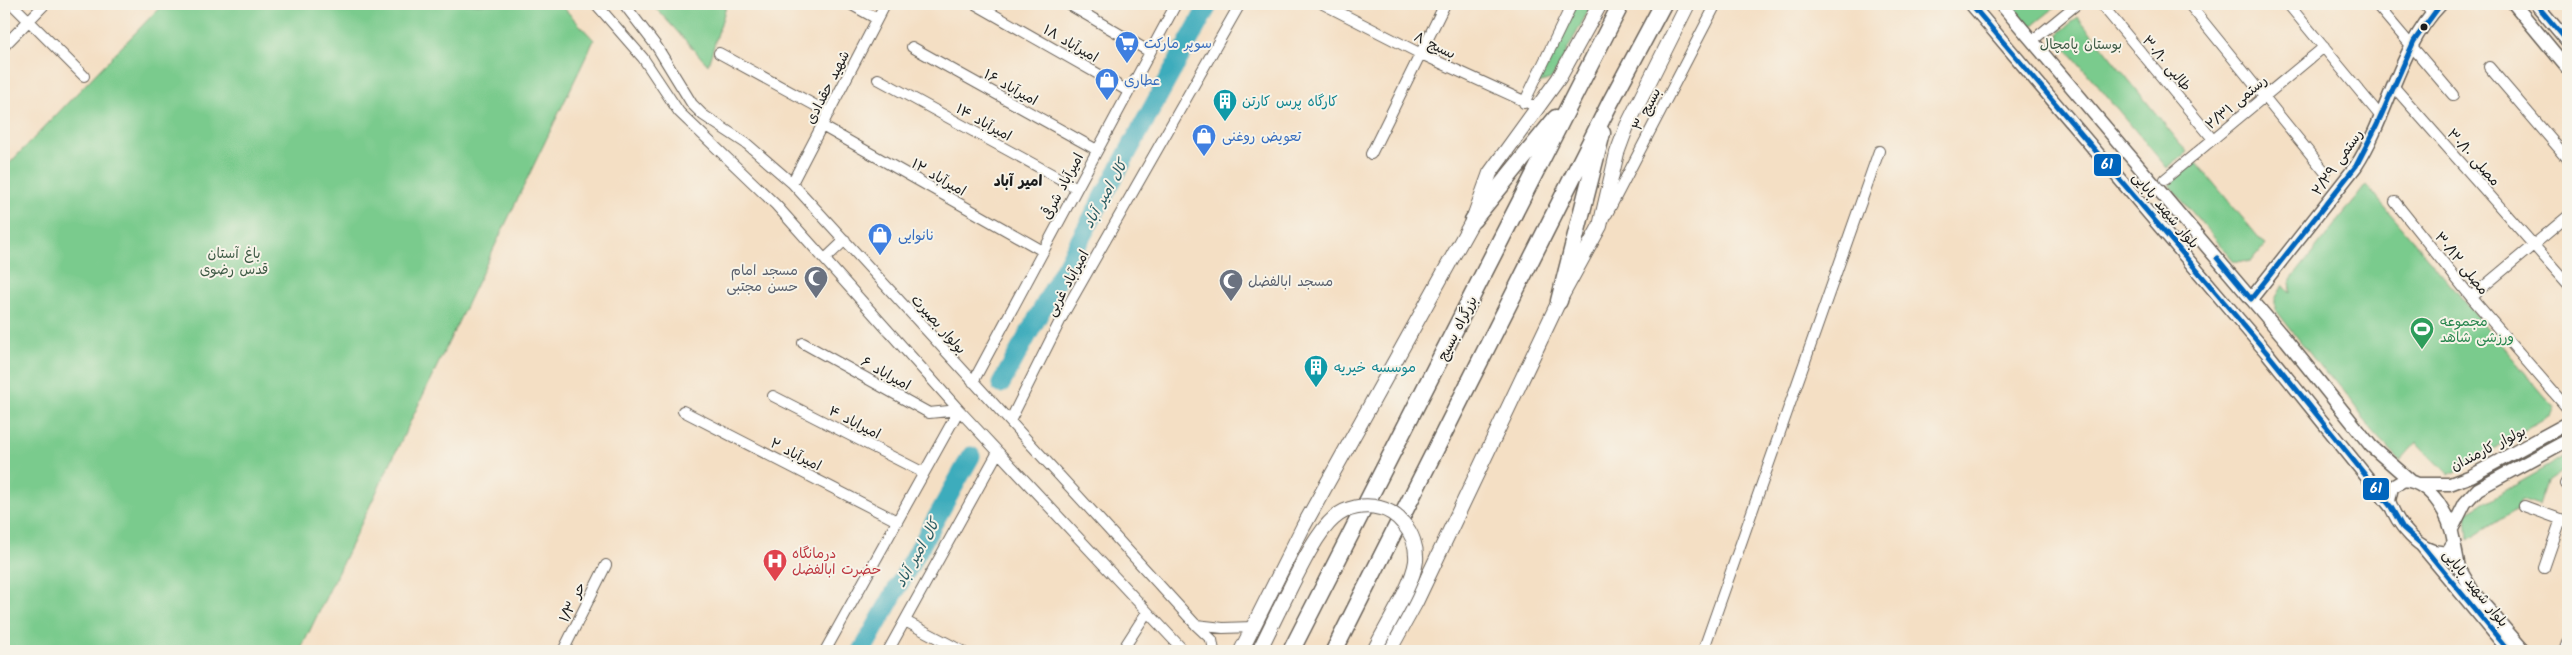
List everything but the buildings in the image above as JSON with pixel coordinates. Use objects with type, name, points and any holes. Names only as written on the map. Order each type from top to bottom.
[{"type":"highway","name":"بزرگراه بسیج","points":[[1291,651],[1621,4]]},
{"type":"highway","points":[[1334,651],[1610,103],[1663,4]]},
{"type":"highway","points":[[1473,220],[1578,91]]},
{"type":"highway","points":[[1559,301],[1610,103]]},
{"type":"main road","points":[[1241,651],[1303,528],[1473,220],[1490,173],[1531,105],[1560,78],[1600,4]]},
{"type":"main road","points":[[1390,651],[1559,301],[1600,226],[1617,153],[1627,126],[1688,4]]},
{"type":"main road","points":[[1259,651],[1323,530],[1346,509],[1364,506],[1381,508],[1396,516],[1408,528],[1415,544],[1416,561],[1411,577],[1374,651]]},
{"type":"street","points":[[12,4],[84,76]]},
{"type":"street","points":[[4,46],[45,4]]},
{"type":"street","points":[[596,4],[643,58],[679,112],[776,205],[959,410],[1184,651]]},
{"type":"street","name":"بولوار بصیرت","points":[[624,4],[657,47],[692,104],[703,115],[747,144],[792,183],[1196,625],[1212,640],[1214,651]]},
{"type":"street","points":[[850,4],[877,19]]},
{"type":"street","name":"شهید حقدادی","points":[[792,183],[885,4]]},
{"type":"street","name":"امیرآباد ۱۸","points":[[975,4],[1128,91]]},
{"type":"street","points":[[1068,4],[1150,52]]},
{"type":"street","name":"امیرآباد شرقی","points":[[973,382],[1176,4]]},
{"type":"street","name":"امیرآباد غربی","points":[[1010,421],[1064,314],[1240,4]]},
{"type":"street","name":"بسیج ۸","points":[[1323,4],[1419,53],[1531,105]]},
{"type":"street","points":[[1371,154],[1419,53],[1445,4]]},
{"type":"street","points":[[1531,105],[1572,4]]},
{"type":"street","name":"بسیج ۳","points":[[1600,226],[1716,4]]},
{"type":"street","name":"بلوار شهید بابایی","points":[[1971,4],[2268,354],[2391,507],[2403,528],[2421,544],[2509,651]]},
{"type":"street","name":"بلوار شهید بابایی","points":[[2001,4],[2251,298],[2371,446],[2436,498],[2448,517],[2459,568],[2474,593],[2524,651]]},
{"type":"street","points":[[2033,40],[2077,4]]},
{"type":"street","name":"طالبی ۳۰/۱۰","points":[[2101,4],[2213,139]]},
{"type":"street","points":[[2189,4],[2325,172]]},
{"type":"street","points":[[2288,4],[2382,118]]},
{"type":"street","points":[[2376,4],[2454,95]]},
{"type":"street","name":"رستمی ۲/۲۹","points":[[2251,298],[2356,166],[2371,143],[2428,9],[2442,4]]},
{"type":"street","points":[[2514,4],[2568,69]]},
{"type":"street","points":[[2536,4],[2568,42]]},
{"type":"street","name":"امیرآباد ۱۶","points":[[912,47],[1097,150]]},
{"type":"street","name":"رستمی ۲/۳۱","points":[[2165,179],[2324,47]]},
{"type":"street","points":[[719,53],[829,112]]},
{"type":"street","points":[[2489,67],[2568,159]]},
{"type":"street","name":"امیرآباد ۱۴","points":[[878,79],[1077,188]]},
{"type":"street","name":"مصلی ۳۰/۱۰","points":[[2394,87],[2568,284]]},
{"type":"street","name":"امیرآباد ۱۲","points":[[822,126],[1042,251]]},
{"type":"street","points":[[1703,651],[1879,151]]},
{"type":"street","name":"مصلی ۳۰/۱۲","points":[[2394,202],[2471,298],[2568,409]]},
{"type":"street","points":[[2471,298],[2568,216]]},
{"type":"street","points":[[825,259],[845,240]]},
{"type":"street","name":"امیراباد ۶","points":[[804,343],[929,413],[959,410]]},
{"type":"street","name":"امیراباد ۴","points":[[773,396],[924,473]]},
{"type":"street","points":[[825,651],[959,410]]},
{"type":"street","name":"امیرآباد ۲","points":[[683,411],[897,521]]},
{"type":"street","name":"بولوار کارمندان","points":[[2415,483],[2450,484],[2471,476],[2568,423]]},
{"type":"street","points":[[2421,544],[2443,552],[2450,550],[2465,503],[2478,489],[2568,440]]},
{"type":"street","points":[[888,651],[998,452]]},
{"type":"street","points":[[2391,507],[2389,500],[2392,487],[2404,480],[2415,483]]},
{"type":"street","points":[[2524,506],[2565,521],[2544,568]]},
{"type":"street","name":"حر ۱/۳","points":[[563,651],[606,565]]},
{"type":"street","points":[[1122,651],[1147,612]]},
{"type":"street","points":[[905,621],[962,651]]},
{"type":"street","points":[[1196,625],[1223,628],[1253,627]]},
{"type":"street","points":[[2565,651],[2568,642]]},
{"type":"green space","name":"باغ آستان قدس رضوی","points":[[163,4],[560,4],[594,40],[300,651],[4,651],[4,169]]},
{"type":"green space","points":[[652,4],[727,4],[708,65]]},
{"type":"green space","points":[[1577,4],[1592,4],[1551,79],[1536,84]]},
{"type":"green space","name":"بوستان پامچال","points":[[2010,4],[2058,5],[2033,25],[2027,25]]},
{"type":"green space","name":"بوستان پامچال","points":[[2078,17],[2187,152],[2167,168],[2060,41],[2059,33]]},
{"type":"green space","points":[[2196,162],[2265,245],[2251,262],[2234,261],[2169,185]]},
{"type":"green space","name":"مجموعه ورزشی شاهد","points":[[2366,185],[2554,407],[2550,415],[2449,475],[2417,442],[2400,461],[2372,431],[2337,382],[2325,373],[2275,309],[2275,299],[2283,285],[2290,293],[2291,280]]},
{"type":"green space","points":[[2568,455],[2568,467],[2547,482],[2539,506],[2521,500],[2517,509],[2468,540],[2466,513]]},
{"type":"waterway","name":"کال امیر آباد","points":[[1001,384],[1209,4]]},
{"type":"waterway","name":"کال امیر آباد","points":[[862,651],[971,456]]},
{"type":"transit line","name":"61","points":[[1971,4],[2268,354],[2391,507],[2403,528],[2421,544],[2509,651]]},
{"type":"transit line","name":"61","points":[[2217,258],[2251,299],[2356,166],[2377,125],[2414,41],[2441,4]]},
{"type":"transit line","name":"61","points":[[2536,4],[2568,42]]},
{"type":"place","name":"سوپر مارکت","points":[[1127,64]]},
{"type":"place","name":"عطاری","points":[[1107,101]]},
{"type":"place","name":"کارگاه پرس کارتن","points":[[1225,122]]},
{"type":"place","name":"تعویض روغنی","points":[[1204,157]]},
{"type":"place","name":"نانوایی","points":[[880,256]]},
{"type":"place","name":"مسجد امام حسن مجتبی","points":[[816,299]]},
{"type":"place","name":"مسجد ابالفضل","points":[[1231,302]]},
{"type":"place","name":"مجموعه ورزشی شاهد","points":[[2422,350]]},
{"type":"place","name":"موسسه خیریه","points":[[1316,388]]},
{"type":"place","name":"درمانگاه حضرت ابالفضل","points":[[775,582]]},
{"type":"district","name":"امیر آباد","points":[[1018,181]]}]
